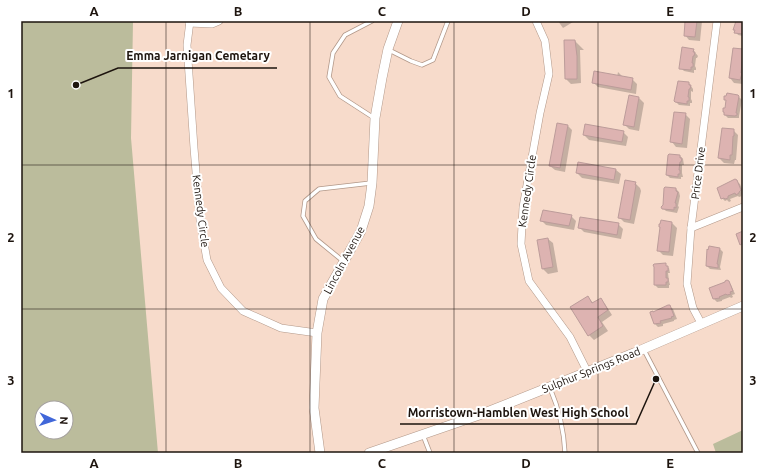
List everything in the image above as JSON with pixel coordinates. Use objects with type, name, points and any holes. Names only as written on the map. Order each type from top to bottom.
[{"type":"street","points":[[189,22],[212,24],[219,21]]},
{"type":"street","name":"Lincoln Avenue","points":[[320,453],[314,408],[317,333],[323,299],[361,231],[369,206],[372,183],[375,118],[388,49],[398,21]]},
{"type":"street","name":"Kennedy Circle","points":[[536,21],[545,41],[549,74],[540,113],[523,207],[521,244],[529,281],[570,337],[587,371]]},
{"type":"street","name":"Price Drive","points":[[701,323],[692,308],[687,284],[691,228],[717,21]]},
{"type":"street","name":"Kennedy Circle","points":[[189,22],[187,45],[194,148],[200,220],[207,260],[221,288],[243,311],[281,328],[317,333]]},
{"type":"street","points":[[691,228],[743,207]]},
{"type":"street","name":"Sulphur Springs Road","points":[[368,453],[423,435],[550,387],[743,306]]},
{"type":"lane","points":[[372,21],[345,35],[333,53],[329,77],[340,96],[375,118]]},
{"type":"lane","points":[[388,49],[422,65],[433,60],[448,21]]},
{"type":"lane","points":[[343,262],[316,240],[303,216],[305,201],[319,189],[372,183]]},
{"type":"lane","points":[[643,349],[698,453]]},
{"type":"lane","points":[[550,387],[565,437],[565,453]]},
{"type":"lane","points":[[423,435],[430,453]]},
{"type":"green space","points":[[21,21],[133,21],[131,138],[158,453],[21,453]]},
{"type":"green space","points":[[743,430],[743,453],[716,453],[713,444]]},
{"type":"building","points":[[685,21],[697,21],[695,37],[684,36]]},
{"type":"building","points":[[736,21],[743,21],[743,34],[734,33],[735,30],[733,30]]},
{"type":"building","points":[[564,40],[575,40],[577,79],[565,79]]},
{"type":"building","points":[[682,47],[694,49],[693,52],[695,52],[692,63],[693,67],[691,67],[691,70],[679,69]]},
{"type":"building","points":[[733,48],[743,49],[742,73],[740,80],[729,78]]},
{"type":"building","points":[[594,71],[633,78],[631,90],[592,83]]},
{"type":"building","points":[[678,81],[689,82],[689,85],[691,85],[688,97],[689,101],[687,101],[687,104],[674,101]]},
{"type":"building","points":[[727,93],[739,96],[736,113],[737,115],[735,116],[724,115],[723,108],[725,108],[726,100],[724,100],[724,96],[726,96]]},
{"type":"building","points":[[629,95],[639,97],[634,127],[623,125]]},
{"type":"building","points":[[674,112],[686,113],[682,144],[670,142]]},
{"type":"building","points":[[557,123],[568,125],[560,168],[549,166]]},
{"type":"building","points":[[585,124],[624,131],[622,142],[583,135]]},
{"type":"building","points":[[722,128],[734,129],[732,155],[730,155],[730,160],[718,158]]},
{"type":"building","points":[[669,154],[680,155],[680,158],[682,158],[679,170],[680,174],[678,174],[678,177],[666,175]]},
{"type":"building","points":[[578,162],[616,169],[614,180],[576,173]]},
{"type":"building","points":[[735,179],[737,180],[741,190],[739,193],[728,196],[728,198],[725,199],[721,199],[717,188]]},
{"type":"building","points":[[625,180],[636,182],[630,220],[618,218]]},
{"type":"building","points":[[665,187],[676,188],[676,191],[678,192],[675,203],[676,208],[674,207],[674,210],[662,209],[661,207],[663,205]]},
{"type":"building","points":[[543,210],[572,215],[569,226],[540,221]]},
{"type":"building","points":[[580,217],[619,223],[617,235],[578,228]]},
{"type":"building","points":[[661,220],[672,222],[669,252],[657,251],[660,227],[659,224]]},
{"type":"building","points":[[743,231],[743,243],[740,245],[736,234]]},
{"type":"building","points":[[548,238],[553,267],[542,269],[537,240]]},
{"type":"building","points":[[709,246],[720,248],[717,264],[718,268],[706,266],[707,249],[708,250]]},
{"type":"building","points":[[666,263],[666,266],[668,266],[666,278],[668,278],[668,282],[666,282],[666,285],[654,285],[653,265]]},
{"type":"building","points":[[727,280],[729,281],[733,291],[730,292],[731,294],[726,294],[719,297],[720,298],[713,299],[709,288]]},
{"type":"building","points":[[588,296],[592,303],[601,298],[608,310],[598,317],[603,326],[588,336],[570,307]]},
{"type":"building","points":[[670,305],[674,316],[671,317],[672,318],[660,321],[661,323],[654,324],[650,312]]},
{"type":"place","name":"Emma Jarnigan Cemetary","points":[[76,85]]},
{"type":"place","name":"Morristown-Hamblen West High School","points":[[656,379]]}]
